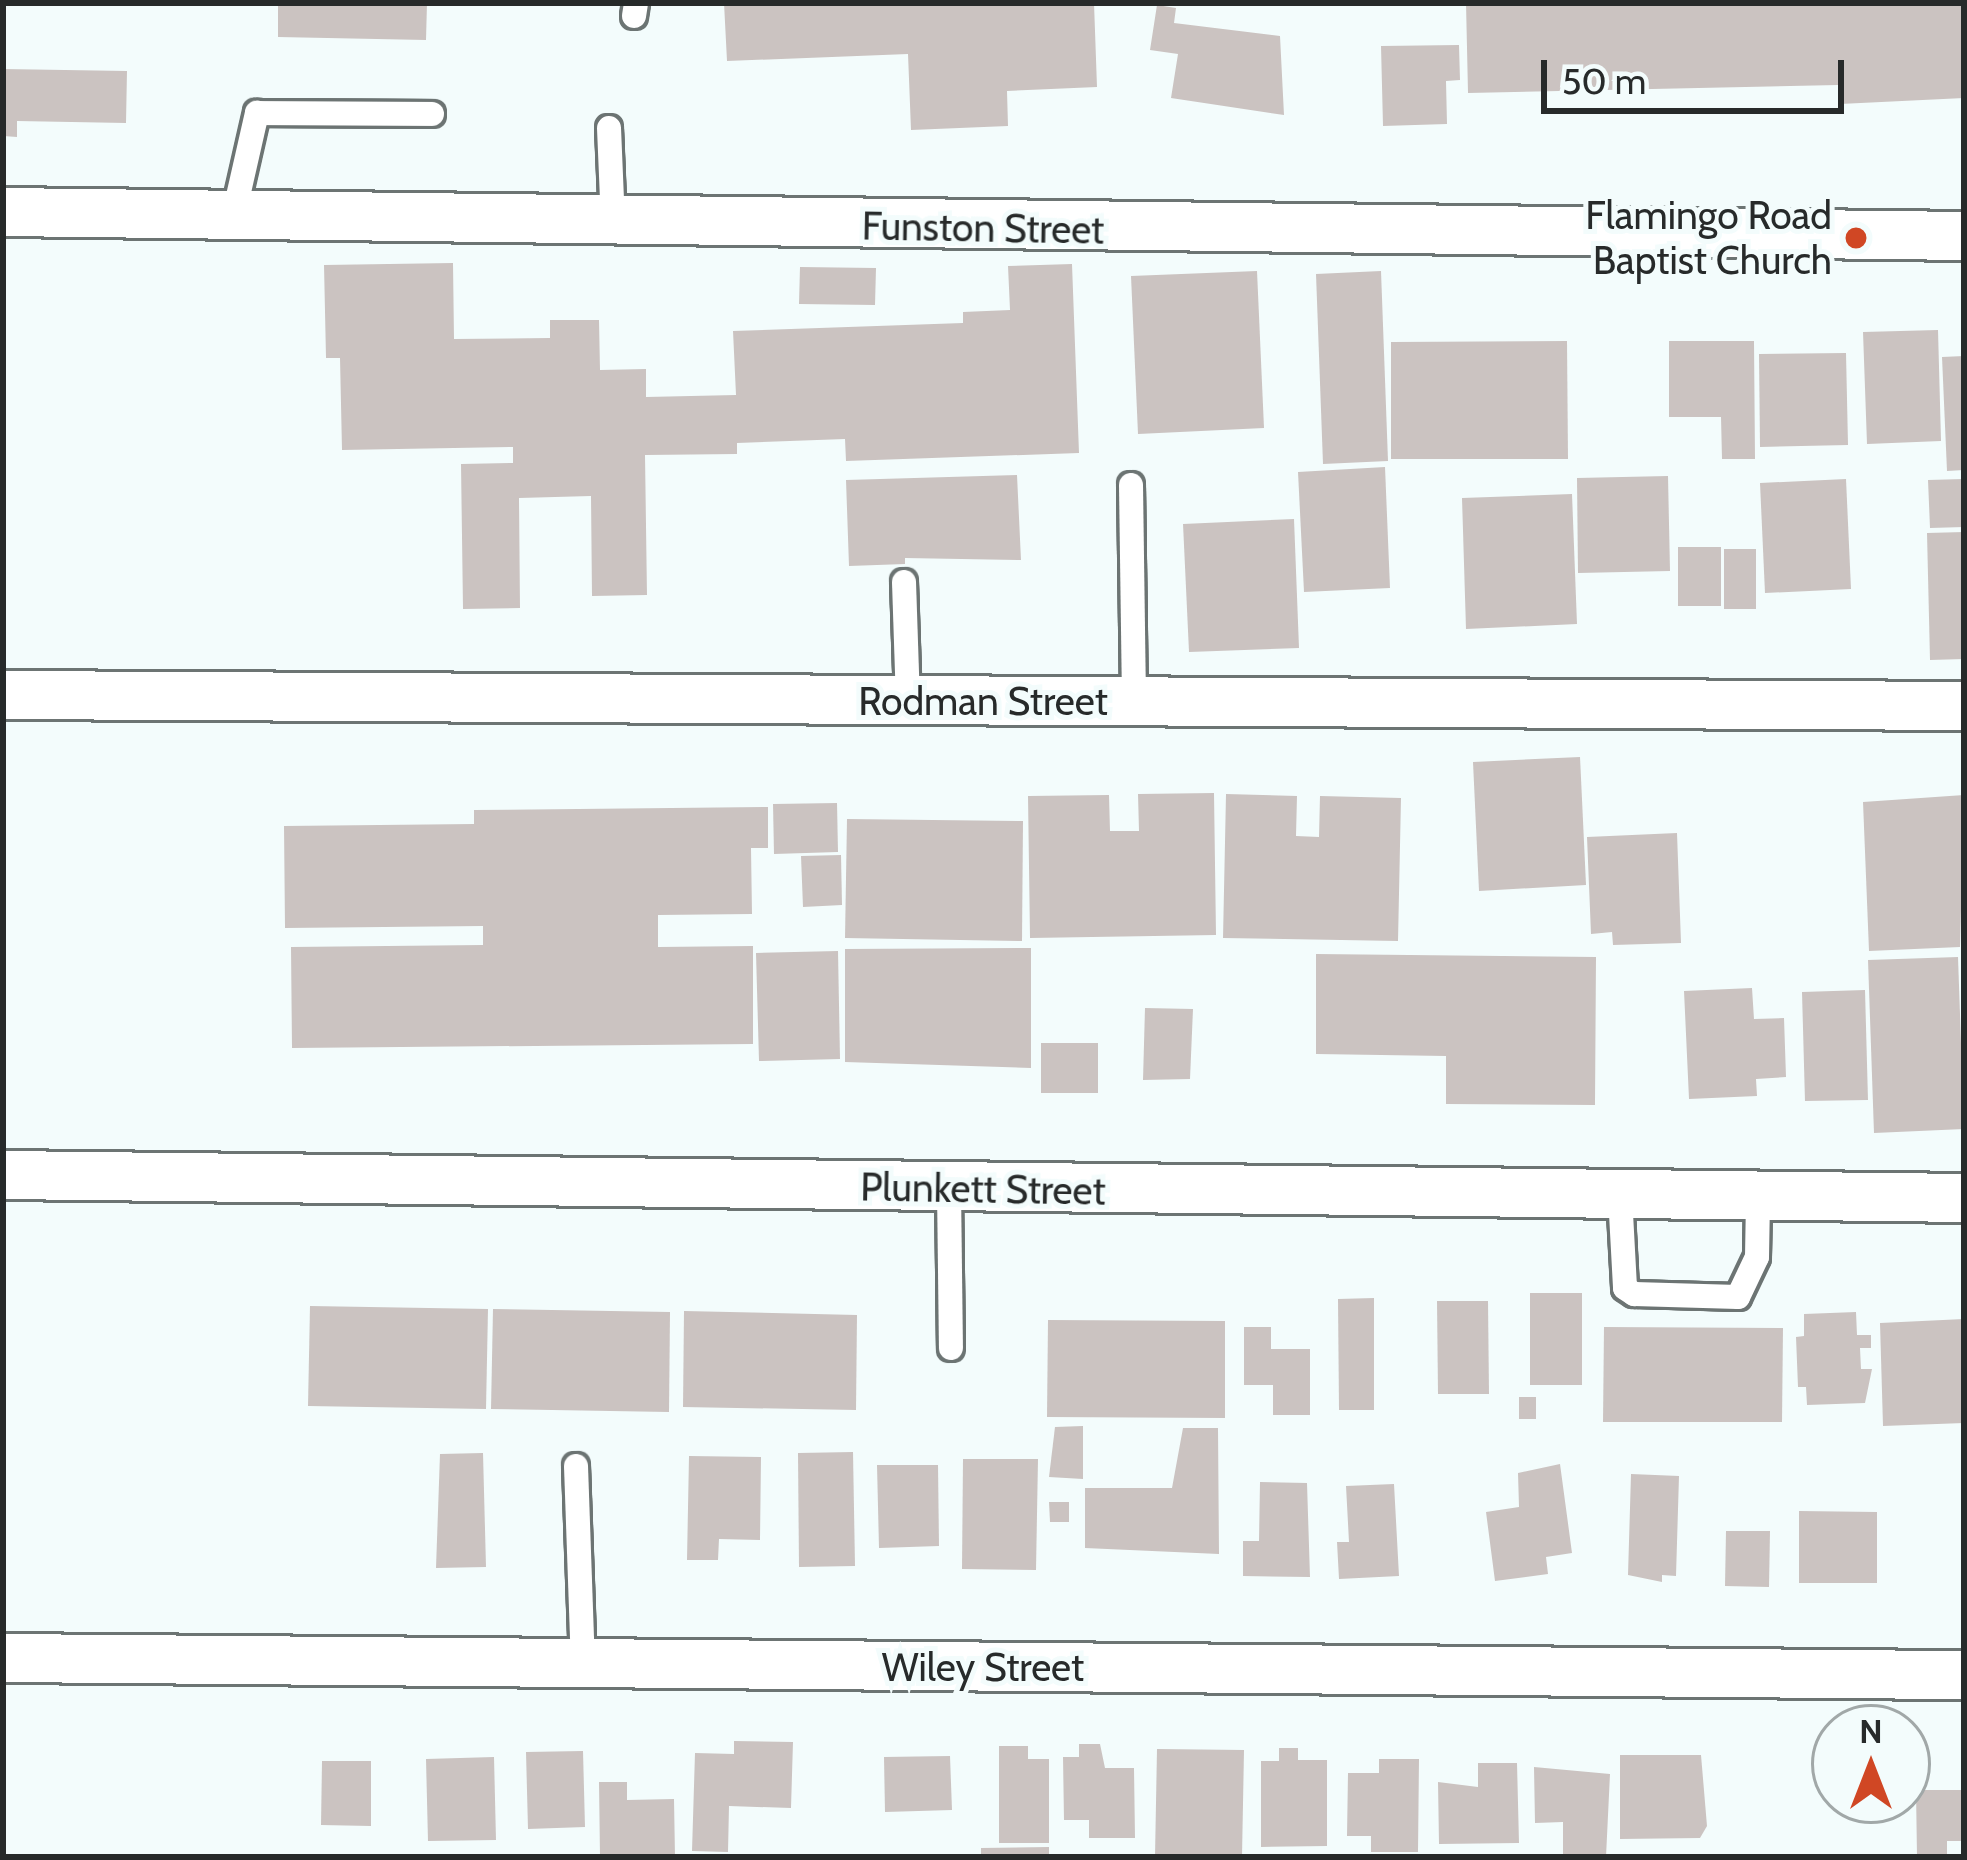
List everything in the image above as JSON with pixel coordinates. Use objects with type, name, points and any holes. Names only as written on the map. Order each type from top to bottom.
[{"type":"street","name":"Funston Street","points":[[3,212],[1964,236]]},
{"type":"street","name":"Rodman Street","points":[[3,695],[1964,706]]},
{"type":"street","name":"Plunkett Street","points":[[3,1175],[1964,1198]]},
{"type":"street","name":"Wiley Street","points":[[3,1658],[1964,1675]]},
{"type":"lane","points":[[234,214],[257,113],[432,114]]},
{"type":"lane","points":[[610,128],[613,221]]},
{"type":"lane","points":[[1131,485],[1134,702]]},
{"type":"lane","points":[[904,582],[908,700]]},
{"type":"lane","points":[[949,1189],[951,1348]]},
{"type":"lane","points":[[1620,1195],[1625,1288],[1738,1297],[1757,1257],[1758,1197]]},
{"type":"lane","points":[[576,1466],[583,1664]]},
{"type":"building","points":[[278,3],[427,3],[426,40],[278,37]]},
{"type":"building","points":[[724,3],[1094,3],[1097,87],[1007,91],[1008,126],[911,130],[908,54],[727,61]]},
{"type":"building","points":[[1466,3],[1964,3],[1964,98],[1840,104],[1838,85],[1468,93]]},
{"type":"building","points":[[1157,5],[1176,8],[1174,23],[1280,36],[1284,115],[1171,98],[1178,54],[1150,50]]},
{"type":"building","points":[[1459,45],[1460,80],[1446,81],[1447,124],[1383,126],[1381,46]]},
{"type":"building","points":[[3,69],[127,71],[126,123],[17,121],[17,137],[3,136]]},
{"type":"building","points":[[453,263],[454,339],[550,338],[550,320],[599,320],[600,370],[646,369],[646,397],[736,395],[733,331],[963,323],[963,312],[1010,310],[1008,266],[1072,264],[1079,453],[846,461],[845,439],[737,443],[737,454],[645,455],[647,595],[592,596],[591,496],[519,498],[520,608],[463,609],[461,464],[513,463],[513,447],[342,450],[340,358],[326,358],[324,265]]},
{"type":"building","points":[[800,267],[876,268],[875,305],[799,304]]},
{"type":"building","points":[[1257,271],[1264,428],[1138,434],[1131,276]]},
{"type":"building","points":[[1381,271],[1388,461],[1323,464],[1316,274]]},
{"type":"building","points":[[1938,330],[1941,441],[1867,444],[1863,332]]},
{"type":"building","points":[[1567,341],[1568,459],[1391,459],[1391,342]]},
{"type":"building","points":[[1669,341],[1754,341],[1755,459],[1722,459],[1721,417],[1669,417]]},
{"type":"building","points":[[1846,353],[1848,445],[1760,447],[1759,354]]},
{"type":"building","points":[[1964,356],[1964,470],[1947,471],[1942,357]]},
{"type":"building","points":[[1385,467],[1390,588],[1304,592],[1298,472]]},
{"type":"building","points":[[1017,475],[1021,560],[905,558],[905,564],[849,566],[846,480]]},
{"type":"building","points":[[1668,476],[1670,571],[1578,573],[1577,478]]},
{"type":"building","points":[[1846,479],[1851,589],[1765,593],[1760,483]]},
{"type":"building","points":[[1964,479],[1964,527],[1930,528],[1928,480]]},
{"type":"building","points":[[1572,494],[1577,624],[1466,629],[1462,498]]},
{"type":"building","points":[[1294,519],[1299,648],[1189,652],[1183,524]]},
{"type":"building","points":[[1964,532],[1964,659],[1930,660],[1927,533]]},
{"type":"building","points":[[1678,547],[1721,547],[1721,606],[1678,606]]},
{"type":"building","points":[[1724,549],[1756,549],[1756,609],[1724,609]]},
{"type":"building","points":[[1580,757],[1586,885],[1479,891],[1473,762]]},
{"type":"building","points":[[1214,793],[1216,935],[1030,938],[1028,796],[1109,795],[1110,831],[1139,831],[1138,794]]},
{"type":"building","points":[[1226,794],[1297,796],[1296,836],[1319,837],[1320,796],[1401,798],[1398,941],[1223,938]]},
{"type":"building","points":[[1964,795],[1960,947],[1869,951],[1863,802]]},
{"type":"building","points":[[837,803],[838,852],[774,854],[773,804]]},
{"type":"building","points":[[768,807],[768,848],[751,848],[752,914],[658,915],[658,947],[753,946],[753,1044],[292,1048],[291,947],[483,945],[483,926],[285,928],[284,826],[474,824],[474,810]]},
{"type":"building","points":[[847,819],[1023,821],[1022,941],[845,938]]},
{"type":"building","points":[[1677,833],[1681,943],[1613,945],[1612,932],[1591,934],[1587,837]]},
{"type":"building","points":[[841,855],[842,905],[803,907],[801,856]]},
{"type":"building","points":[[1031,948],[1031,1068],[845,1062],[845,949]]},
{"type":"building","points":[[838,951],[840,1059],[759,1061],[756,953]]},
{"type":"building","points":[[1316,954],[1596,957],[1595,1105],[1446,1104],[1446,1056],[1316,1054]]},
{"type":"building","points":[[1958,957],[1964,1129],[1874,1133],[1868,960]]},
{"type":"building","points":[[1752,988],[1754,1019],[1784,1018],[1786,1077],[1756,1079],[1757,1096],[1689,1099],[1684,991]]},
{"type":"building","points":[[1865,990],[1868,1100],[1805,1101],[1802,992]]},
{"type":"building","points":[[1145,1008],[1193,1009],[1190,1079],[1143,1080]]},
{"type":"building","points":[[1041,1043],[1098,1043],[1098,1093],[1041,1093]]},
{"type":"building","points":[[1530,1293],[1582,1293],[1582,1385],[1530,1385]]},
{"type":"building","points":[[1374,1298],[1374,1410],[1339,1410],[1338,1299]]},
{"type":"building","points":[[1437,1301],[1488,1301],[1489,1394],[1438,1394]]},
{"type":"building","points":[[310,1306],[488,1309],[486,1409],[308,1406]]},
{"type":"building","points":[[493,1309],[670,1312],[669,1412],[491,1409]]},
{"type":"building","points":[[684,1311],[857,1315],[856,1410],[683,1407]]},
{"type":"building","points":[[1856,1312],[1857,1335],[1871,1335],[1871,1348],[1860,1348],[1861,1369],[1872,1369],[1865,1403],[1807,1405],[1806,1387],[1798,1387],[1796,1337],[1804,1336],[1804,1314]]},
{"type":"building","points":[[1964,1319],[1964,1423],[1883,1426],[1880,1323]]},
{"type":"building","points":[[1048,1320],[1225,1321],[1225,1418],[1047,1417]]},
{"type":"building","points":[[1244,1327],[1271,1327],[1271,1349],[1310,1349],[1310,1415],[1273,1415],[1273,1385],[1244,1385]]},
{"type":"building","points":[[1604,1327],[1783,1328],[1782,1422],[1603,1422]]},
{"type":"building","points":[[1519,1397],[1536,1397],[1536,1419],[1519,1419]]},
{"type":"building","points":[[1083,1426],[1083,1479],[1049,1477],[1055,1427]]},
{"type":"building","points":[[1183,1428],[1218,1428],[1219,1554],[1085,1548],[1085,1488],[1172,1488]]},
{"type":"building","points":[[853,1452],[855,1566],[799,1567],[798,1453]]},
{"type":"building","points":[[483,1453],[486,1567],[436,1568],[440,1454]]},
{"type":"building","points":[[689,1456],[761,1457],[760,1540],[719,1539],[718,1560],[687,1560]]},
{"type":"building","points":[[963,1459],[1038,1459],[1036,1570],[962,1569]]},
{"type":"building","points":[[1560,1464],[1572,1553],[1546,1557],[1548,1574],[1495,1581],[1486,1512],[1519,1507],[1518,1473]]},
{"type":"building","points":[[877,1465],[938,1465],[939,1546],[879,1548]]},
{"type":"building","points":[[1631,1474],[1679,1476],[1676,1576],[1662,1575],[1662,1582],[1628,1575]]},
{"type":"building","points":[[1260,1482],[1307,1483],[1310,1577],[1243,1576],[1243,1541],[1259,1541]]},
{"type":"building","points":[[1394,1484],[1399,1576],[1339,1579],[1337,1542],[1349,1542],[1346,1486]]},
{"type":"building","points":[[1049,1502],[1069,1502],[1069,1522],[1050,1522]]},
{"type":"building","points":[[1799,1511],[1877,1512],[1877,1583],[1799,1583]]},
{"type":"building","points":[[1726,1531],[1770,1531],[1769,1587],[1725,1586]]},
{"type":"building","points":[[734,1741],[793,1742],[791,1808],[729,1806],[728,1852],[692,1851],[695,1753],[734,1754]]},
{"type":"building","points":[[1079,1744],[1100,1744],[1105,1768],[1134,1768],[1135,1838],[1089,1838],[1089,1820],[1064,1820],[1063,1757],[1079,1757]]},
{"type":"building","points":[[999,1746],[1028,1746],[1028,1759],[1049,1759],[1049,1843],[999,1843]]},
{"type":"building","points":[[1279,1748],[1298,1748],[1298,1760],[1327,1760],[1327,1846],[1261,1847],[1261,1761],[1279,1761]]},
{"type":"building","points":[[1157,1749],[1244,1750],[1242,1857],[1155,1857]]},
{"type":"building","points":[[583,1751],[585,1827],[528,1829],[526,1752]]},
{"type":"building","points":[[1620,1755],[1701,1755],[1707,1826],[1700,1838],[1620,1839]]},
{"type":"building","points":[[950,1756],[952,1810],[885,1812],[884,1757]]},
{"type":"building","points":[[494,1757],[496,1840],[428,1841],[426,1759]]},
{"type":"building","points":[[1379,1759],[1419,1759],[1418,1852],[1371,1852],[1371,1836],[1347,1836],[1348,1773],[1379,1773]]},
{"type":"building","points":[[322,1761],[371,1761],[371,1826],[321,1825]]},
{"type":"building","points":[[1478,1763],[1517,1763],[1519,1843],[1439,1844],[1438,1782],[1478,1787]]},
{"type":"building","points":[[1534,1767],[1610,1774],[1606,1857],[1563,1857],[1563,1822],[1535,1823]]},
{"type":"building","points":[[599,1782],[627,1782],[627,1800],[674,1799],[675,1857],[600,1857]]},
{"type":"building","points":[[1931,1790],[1964,1790],[1964,1841],[1947,1841],[1947,1857],[1917,1857],[1917,1824],[1931,1824]]},
{"type":"building","points":[[1049,1847],[1049,1857],[981,1857],[981,1848]]},
{"type":"place","name":"Flamingo Road Baptist Church","points":[[1856,238]]}]
